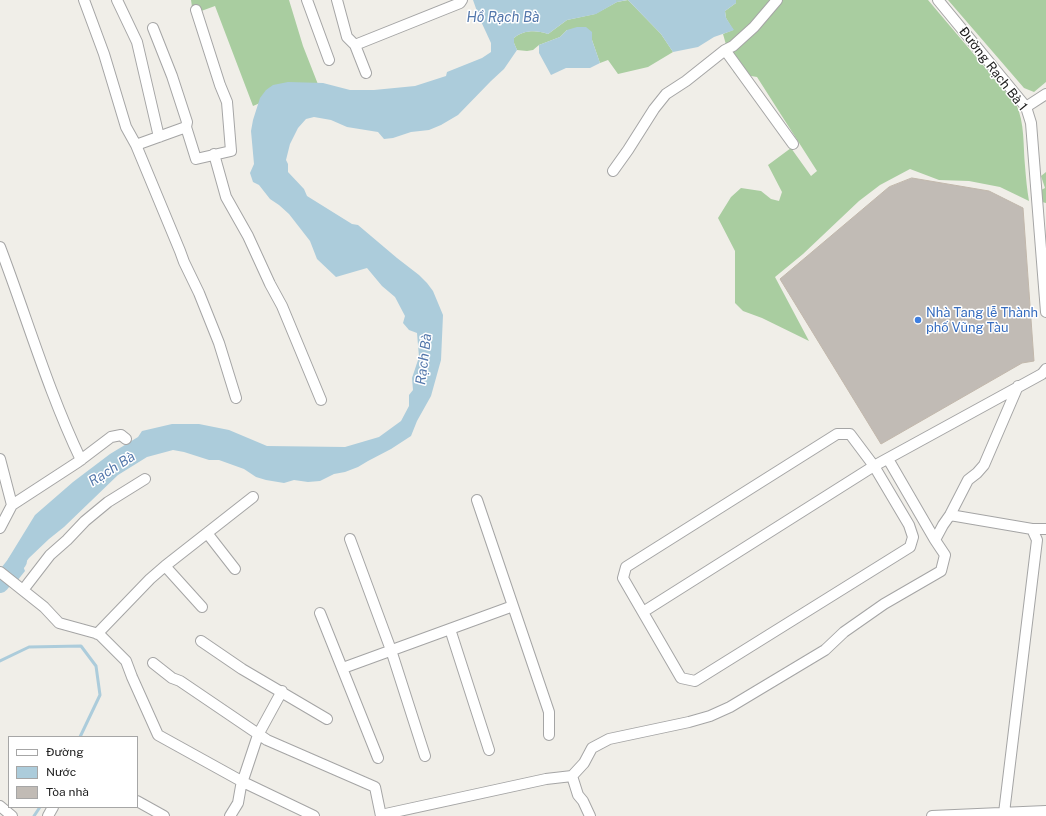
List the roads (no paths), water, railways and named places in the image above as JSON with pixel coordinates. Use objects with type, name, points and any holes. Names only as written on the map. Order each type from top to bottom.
[{"type":"street","points":[[84,0],[104,54],[126,127],[136,145],[184,262],[199,293],[219,343],[236,398]]},
{"type":"street","points":[[117,0],[137,42],[159,138]]},
{"type":"street","points":[[307,0],[329,60]]},
{"type":"street","points":[[337,0],[347,37],[355,45],[366,73]]},
{"type":"street","points":[[355,45],[437,13],[460,3],[462,0]]},
{"type":"street","name":"Đường Rạch Bà 1","points":[[938,0],[1026,107],[1031,123],[1045,273],[1046,312]]},
{"type":"street","points":[[613,171],[654,109],[666,94],[686,81],[725,50],[733,46],[754,27],[773,2]]},
{"type":"street","points":[[153,28],[172,76],[187,122],[186,127],[196,159],[231,151],[227,102],[220,85],[196,10]]},
{"type":"street","points":[[725,50],[793,144]]},
{"type":"street","points":[[1026,107],[1046,94]]},
{"type":"street","points":[[136,145],[159,138],[186,127]]},
{"type":"street","points":[[214,154],[226,197],[248,236],[282,306],[321,400]]},
{"type":"street","points":[[0,247],[21,309],[66,428],[81,460]]},
{"type":"street","points":[[643,612],[874,466],[1042,374],[1046,369]]},
{"type":"street","points":[[935,540],[968,480],[984,465],[1018,386]]},
{"type":"street","points":[[837,434],[850,434],[874,466],[909,525],[913,537],[910,547],[695,681],[681,678],[623,578],[626,567],[837,434]]},
{"type":"street","points":[[0,528],[12,505],[81,460],[111,437],[121,435],[126,439]]},
{"type":"street","points":[[0,459],[12,505]]},
{"type":"street","points":[[153,663],[172,678],[180,681],[258,735],[375,787],[381,815],[546,779],[572,776],[584,763],[592,748],[599,743],[609,739],[710,716],[749,697],[825,650],[844,632],[884,604],[941,571],[945,555],[888,459]]},
{"type":"street","points":[[20,587],[84,521],[108,502],[145,479]]},
{"type":"street","points":[[97,634],[150,579],[252,497]]},
{"type":"street","points":[[477,500],[549,712],[549,735]]},
{"type":"street","points":[[950,515],[1032,529],[1046,529]]},
{"type":"street","points":[[1004,813],[1038,540],[1032,529]]},
{"type":"street","points":[[207,533],[235,569]]},
{"type":"street","points":[[350,539],[391,650],[425,756]]},
{"type":"street","points":[[165,566],[202,607]]},
{"type":"street","points":[[0,572],[44,607],[59,623],[97,634],[126,661],[158,735],[301,813],[314,816]]},
{"type":"street","points":[[342,668],[513,606]]},
{"type":"street","points":[[320,613],[378,758]]},
{"type":"street","points":[[450,629],[489,750]]},
{"type":"street","points":[[201,641],[242,669],[282,691],[327,719]]},
{"type":"street","points":[[230,816],[238,803],[258,735],[282,691]]},
{"type":"street","points":[[572,776],[578,795],[583,801],[590,816]]},
{"type":"street","points":[[138,802],[164,816]]},
{"type":"street","points":[[0,806],[12,816]]},
{"type":"street","points":[[932,816],[1046,811]]},
{"type":"water","name":"Hồ Rạch Bà","points":[[473,0],[627,0],[617,2],[596,14],[567,20],[548,34],[526,32],[518,35],[514,38],[514,43],[517,50],[504,69],[458,115],[441,125],[429,130],[411,132],[393,138],[384,139],[378,132],[347,127],[331,120],[314,117],[306,119],[298,128],[290,144],[286,160],[288,164],[288,172],[304,189],[307,196],[352,224],[358,225],[419,275],[433,291],[443,315],[441,360],[431,396],[417,421],[411,436],[358,467],[334,474],[320,481],[308,482],[294,480],[284,483],[266,480],[256,477],[244,469],[219,460],[209,460],[173,450],[147,457],[118,475],[29,558],[23,566],[25,571],[17,581],[4,571],[8,559],[35,515],[73,482],[110,454],[138,437],[142,431],[172,424],[199,424],[229,430],[267,446],[345,447],[379,437],[401,421],[409,406],[409,395],[413,390],[412,378],[419,357],[417,333],[409,330],[403,323],[405,316],[395,297],[382,286],[367,268],[336,277],[317,259],[310,241],[289,214],[270,199],[259,185],[253,182],[250,173],[254,164],[251,131],[260,98],[266,90],[273,85],[288,82],[323,83],[350,90],[374,90],[415,86],[446,76],[447,72],[482,58],[491,52],[491,43]]},
{"type":"water","points":[[628,0],[736,0],[736,3],[725,11],[726,18],[734,30],[714,37],[698,47],[673,52],[661,34]]},
{"type":"water","points":[[577,27],[586,27],[592,32],[592,40],[600,63],[590,68],[566,68],[551,75],[539,53],[539,45],[560,37],[567,30]]},
{"type":"waterway","name":"Rạch Bà","points":[[0,584],[18,561]]},
{"type":"waterway","name":"Rạch Bà","points":[[0,661],[29,647],[81,646],[96,666],[100,695],[80,736]]},
{"type":"waterway","name":"Rạch Bà","points":[[34,816],[39,808]]},
{"type":"place","name":"Nhà Tang lễ Thành phố Vũng Tàu","points":[[918,320]]}]
